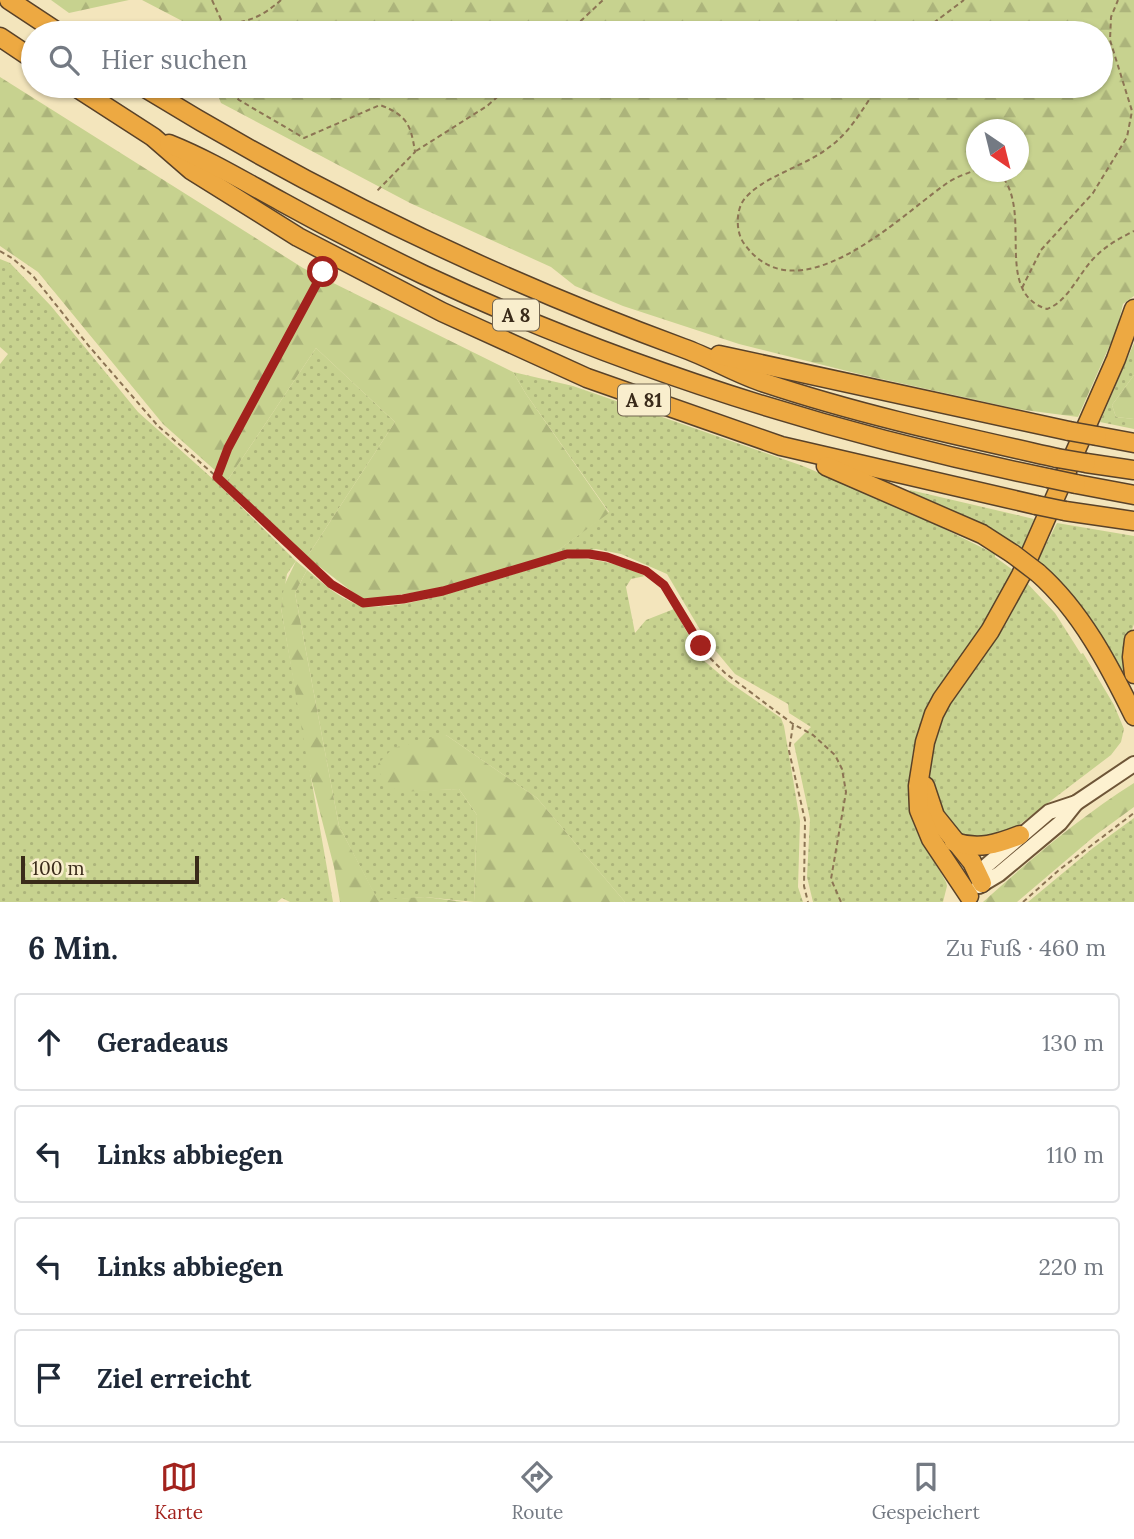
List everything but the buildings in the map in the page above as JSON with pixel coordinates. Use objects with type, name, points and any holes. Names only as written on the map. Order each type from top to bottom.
[{"type":"highway","points":[[9,0],[41,21]]},
{"type":"highway","points":[[0,37],[21,51]]},
{"type":"highway","name":"A 8","points":[[93,98],[153,137],[201,157],[305,215],[424,275],[606,352],[786,414],[974,463],[1134,495]]},
{"type":"highway","name":"A 8","points":[[163,98],[276,164],[422,240],[554,299],[684,348],[762,382],[855,411],[1057,458],[1134,470]]},
{"type":"highway","name":"A 81","points":[[153,137],[191,170],[269,219],[442,312],[587,378],[782,446],[1065,511],[1134,521]]},
{"type":"highway","points":[[971,894],[926,830],[917,800],[925,742],[934,714],[1006,605],[1037,541],[1116,359],[1134,309]]},
{"type":"highway","points":[[1116,359],[1134,332]]},
{"type":"highway","points":[[684,348],[1134,443]]},
{"type":"highway","points":[[782,446],[982,534],[1038,573],[1071,607],[1106,663],[1134,716]]},
{"type":"highway","points":[[1134,640],[1134,674]]},
{"type":"highway","points":[[921,769],[935,816],[972,862],[971,894]]},
{"type":"highway","points":[[954,842],[989,846],[1020,835]]},
{"type":"main road","points":[[971,894],[1050,832],[1076,803],[1134,764]]},
{"type":"main road","points":[[971,894],[986,866],[1020,835],[1049,812],[1076,803]]},
{"type":"path","points":[[212,0],[222,21]]},
{"type":"path","points":[[250,21],[265,14],[281,0]]},
{"type":"path","points":[[581,21],[603,0]]},
{"type":"path","points":[[935,21],[964,0]]},
{"type":"path","points":[[1111,21],[1118,0]]},
{"type":"path","points":[[1022,288],[1041,250],[1093,193],[1127,137],[1132,111],[1113,50]]},
{"type":"path","points":[[237,98],[304,138],[380,105],[396,111],[410,126],[415,152]]},
{"type":"path","points":[[377,191],[415,152],[496,98]]},
{"type":"path","points":[[870,98],[855,121],[831,147],[808,162],[751,190],[740,204],[737,221],[742,241],[762,261],[775,268],[799,272],[825,265],[879,236],[945,184],[966,175]]},
{"type":"path","points":[[1007,182],[1013,194],[1017,231],[1016,258],[1022,288],[1028,300],[1038,306],[1046,309],[1063,300],[1096,256],[1112,242],[1134,231]]},
{"type":"path","points":[[0,251],[33,276],[158,426],[217,477],[331,584],[363,603],[443,591],[567,554],[607,557],[646,571],[664,585],[711,659],[725,673],[826,745],[835,755],[845,781],[845,809],[831,879],[841,902]]},
{"type":"path","points":[[217,477],[228,448],[323,272]]},
{"type":"path","points":[[793,724],[789,751],[805,820],[804,886],[808,902]]},
{"type":"path","points":[[1023,902],[1059,870],[1134,813]]},
{"type":"green space","points":[[51,0],[129,0],[69,13]]},
{"type":"green space","points":[[142,0],[1134,0],[1134,296],[1123,304],[1117,329],[1078,417],[1017,409],[739,344],[623,306],[575,286],[551,267],[410,203],[221,103],[219,98],[1113,98],[1113,21],[182,21]]},
{"type":"green space","points":[[0,77],[21,90],[21,98],[33,98],[303,268],[513,372],[609,513],[549,557],[445,588],[363,600],[307,557],[395,422],[316,348],[227,481],[163,424],[38,272],[0,246]]},
{"type":"green space","points":[[0,259],[10,263],[51,306],[138,412],[214,480],[296,561],[287,574],[281,608],[333,902],[290,902],[282,898],[277,902],[0,902],[0,364],[8,354],[0,347]]},
{"type":"green space","points":[[1134,343],[1134,375],[1112,405],[1116,417],[1134,419],[1134,429],[1100,422]]},
{"type":"green space","points":[[316,348],[395,422],[307,557],[227,481]]},
{"type":"green space","points":[[513,372],[573,386],[803,466],[906,510],[995,554],[995,557],[1013,570],[995,607],[927,711],[914,749],[910,776],[912,816],[922,842],[946,882],[943,902],[813,902],[807,877],[810,819],[794,744],[811,727],[789,713],[788,704],[735,674],[705,638],[667,574],[621,554],[596,549],[549,557],[609,512]]},
{"type":"green space","points":[[1134,375],[1134,419],[1116,417],[1112,405]]},
{"type":"green space","points":[[910,490],[1034,519],[1022,548],[909,492]]},
{"type":"green space","points":[[1057,523],[1134,536],[1134,624],[1127,670],[1120,676],[1073,599],[1038,560]]},
{"type":"green space","points":[[572,558],[609,563],[645,576],[631,579],[626,587],[635,633],[646,620],[674,609],[702,659],[729,682],[781,718],[800,821],[798,887],[803,902],[625,902],[537,798],[446,735],[400,791],[459,789],[477,815],[474,902],[425,897],[378,901],[339,826],[295,593],[307,570],[349,601],[374,607],[429,598]]},
{"type":"green space","points":[[296,561],[307,570],[295,593],[339,826],[378,900],[425,897],[465,902],[340,902],[334,867],[308,766],[281,608],[284,586]]},
{"type":"green space","points":[[1027,583],[1055,613],[1081,654],[1083,653],[1114,705],[1124,729],[1121,742],[1111,755],[1007,834],[970,840],[952,830],[929,783],[928,767],[937,727],[954,694],[957,695],[1006,624]]},
{"type":"green space","points":[[446,735],[537,798],[625,902],[474,902],[477,815],[459,789],[400,792],[382,782],[378,764],[393,748]]},
{"type":"green space","points":[[1134,783],[1134,807],[1097,834],[1017,902],[983,902],[1056,839]]},
{"type":"green space","points":[[1134,818],[1134,902],[1028,902],[1093,848]]},
{"type":"route","points":[[323,272],[228,448],[217,477],[331,584],[363,603],[443,591],[567,554],[589,554],[607,557],[646,571],[664,585],[701,646]]}]
